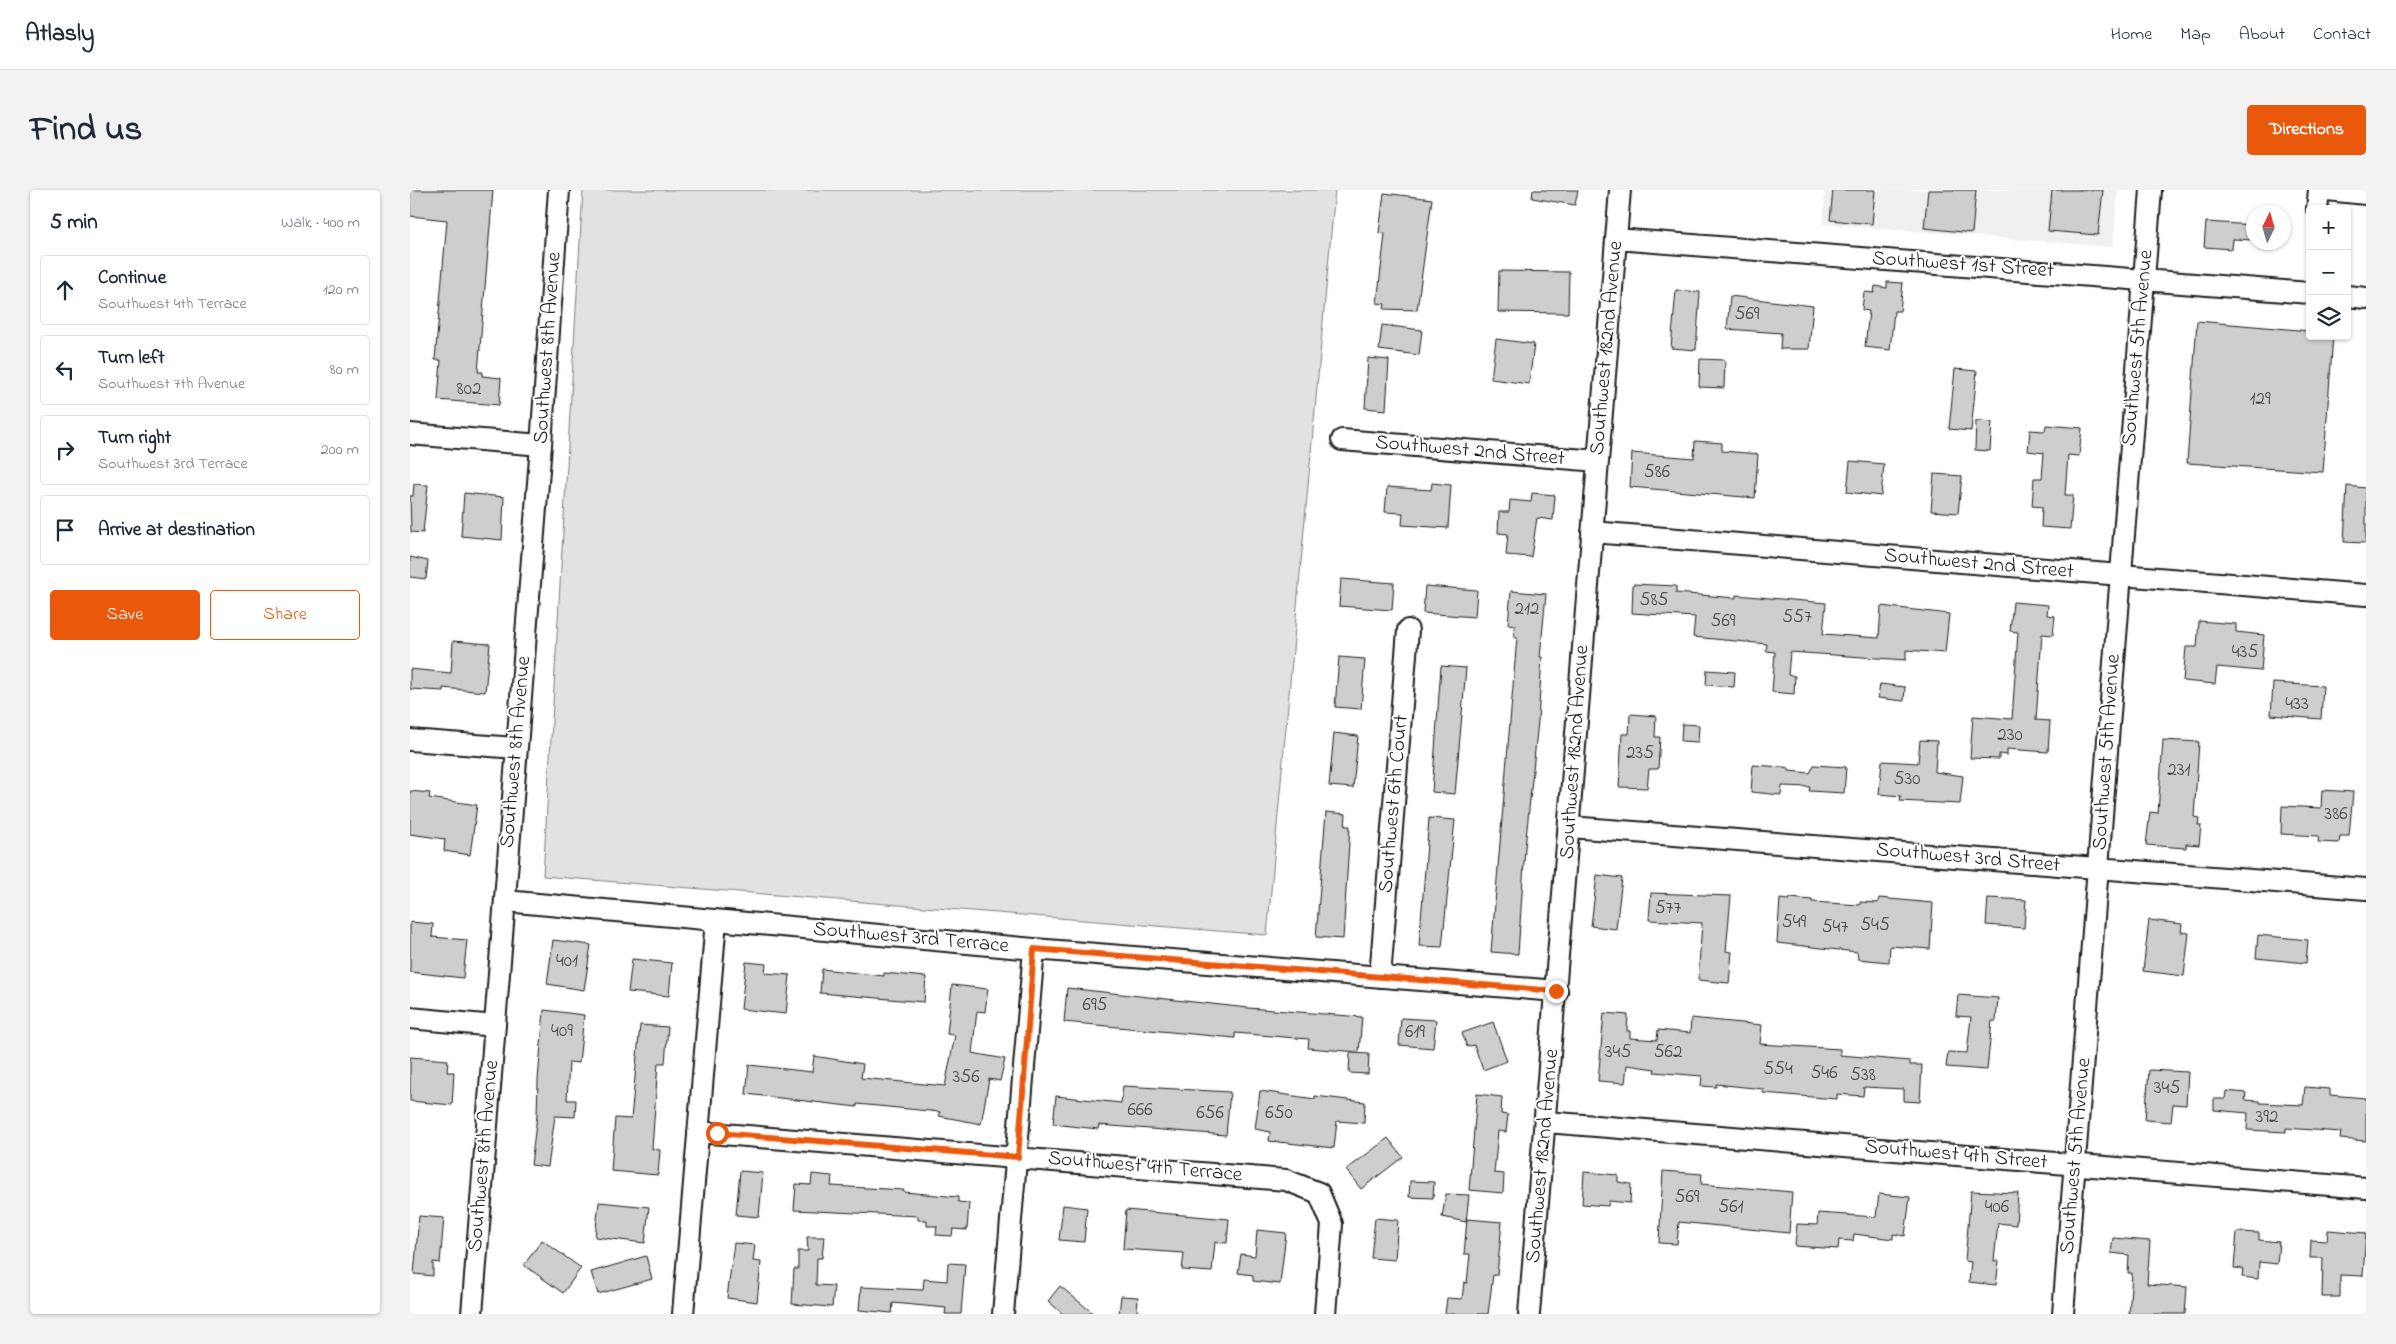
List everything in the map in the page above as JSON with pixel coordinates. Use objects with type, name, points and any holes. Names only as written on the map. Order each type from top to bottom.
[{"type":"street","name":"Southwest 8th Avenue","points":[[472,1314],[541,445],[559,190]]},
{"type":"street","name":"Southwest 182nd Avenue","points":[[1529,1314],[1570,827],[1620,190]]},
{"type":"street","name":"Southwest 5th Avenue","points":[[2063,1314],[2151,190]]},
{"type":"street","points":[[2317,205],[2318,190]]},
{"type":"street","points":[[2327,190],[2366,194]]},
{"type":"street","name":"Southwest 1st Street","points":[[1616,239],[1664,234],[2306,293]]},
{"type":"street","points":[[2351,296],[2366,298]]},
{"type":"street","points":[[410,434],[541,445]]},
{"type":"street","name":"Southwest 2nd Street","points":[[1342,440],[1598,461]]},
{"type":"street","name":"Southwest 2nd Street","points":[[1592,532],[2366,595]]},
{"type":"street","name":"Southwest 6th Court","points":[[1380,977],[1408,630]]},
{"type":"street","points":[[410,740],[516,748]]},
{"type":"street","name":"Southwest 3rd Street","points":[[1570,827],[2366,890]]},
{"type":"street","name":"Southwest 3rd Terrace","points":[[505,901],[1034,949],[1556,991]]},
{"type":"street","points":[[683,1314],[716,920]]},
{"type":"street","points":[[1003,1314],[1018,1157],[1034,949]]},
{"type":"street","points":[[410,1018],[495,1026]]},
{"type":"street","name":"Southwest 4th Street","points":[[1546,1122],[2366,1188]]},
{"type":"street","name":"Southwest 4th Terrace","points":[[698,1132],[1286,1180],[1319,1193],[1332,1224],[1325,1314]]},
{"type":"shaded area","points":[[583,190],[1335,190],[1267,935],[543,876]]},
{"type":"shaded area","points":[[1825,190],[2118,190],[2113,247],[1823,224]]},
{"type":"building","points":[[410,190],[493,190],[478,372],[483,372],[482,376],[501,378],[499,405],[438,400],[441,360],[435,360],[447,220],[410,216]]},
{"type":"building","points":[[1533,190],[1578,190],[1575,205],[1532,198]]},
{"type":"building","points":[[1833,190],[1875,190],[1872,224],[1830,220]]},
{"type":"building","points":[[1928,190],[1976,190],[1972,233],[1924,228]]},
{"type":"building","points":[[2052,190],[2103,190],[2098,235],[2048,231]]},
{"type":"building","points":[[1384,193],[1432,199],[1417,310],[1384,309],[1385,304],[1377,303],[1385,234],[1379,233]]},
{"type":"building","points":[[2206,222],[2246,224],[2246,240],[2233,239],[2232,249],[2204,247]]},
{"type":"building","points":[[1499,271],[1569,272],[1568,313],[1498,312]]},
{"type":"building","points":[[1887,282],[1903,283],[1900,311],[1894,311],[1890,350],[1865,347],[1869,311],[1862,310],[1864,292],[1874,293],[1875,286],[1887,288]]},
{"type":"building","points":[[1676,290],[1700,292],[1696,350],[1671,348]]},
{"type":"building","points":[[1730,296],[1813,306],[1809,349],[1780,349],[1781,333],[1727,329]]},
{"type":"building","points":[[2197,321],[2306,331],[2306,340],[2333,340],[2323,472],[2187,463]]},
{"type":"building","points":[[1382,325],[1422,330],[1419,355],[1379,350]]},
{"type":"building","points":[[1496,339],[1534,344],[1529,384],[1491,379]]},
{"type":"building","points":[[1368,358],[1389,360],[1386,410],[1365,408]]},
{"type":"building","points":[[1700,359],[1725,360],[1724,388],[1699,387]]},
{"type":"building","points":[[1955,369],[1977,371],[1971,431],[1949,429]]},
{"type":"building","points":[[1976,421],[1992,422],[1990,451],[1975,450]]},
{"type":"building","points":[[2046,425],[2082,428],[2079,456],[2068,455],[2065,495],[2073,495],[2070,529],[2041,527],[2042,507],[2032,506],[2034,478],[2042,478],[2044,453],[2028,451],[2030,430],[2045,431]]},
{"type":"building","points":[[1695,441],[1722,443],[1722,451],[1758,454],[1755,498],[1630,487],[1632,453],[1694,458]]},
{"type":"building","points":[[1850,461],[1884,464],[1881,496],[1847,492]]},
{"type":"building","points":[[1934,474],[1962,476],[1958,513],[1931,511]]},
{"type":"building","points":[[1432,483],[1451,485],[1448,528],[1402,525],[1403,513],[1385,512],[1387,487],[1431,490]]},
{"type":"building","points":[[414,484],[428,485],[423,533],[411,532],[410,496],[413,496]]},
{"type":"building","points":[[2347,486],[2366,488],[2366,543],[2344,542]]},
{"type":"building","points":[[464,493],[504,497],[502,540],[461,536]]},
{"type":"building","points":[[1532,493],[1555,495],[1553,520],[1537,518],[1531,557],[1506,555],[1508,534],[1498,533],[1499,512],[1509,512],[1510,500],[1531,502]]},
{"type":"building","points":[[410,557],[428,561],[426,579],[410,577]]},
{"type":"building","points":[[1341,579],[1394,583],[1392,610],[1339,606]]},
{"type":"building","points":[[1633,584],[1676,586],[1676,593],[1736,598],[1736,595],[1826,603],[1823,634],[1879,638],[1881,606],[1949,614],[1945,653],[1906,650],[1906,660],[1790,652],[1788,675],[1795,676],[1794,694],[1772,692],[1775,652],[1766,651],[1767,644],[1693,637],[1695,617],[1632,613]]},
{"type":"building","points":[[1425,586],[1477,590],[1475,617],[1423,613]]},
{"type":"building","points":[[1511,591],[1546,594],[1540,657],[1542,657],[1538,721],[1525,848],[1518,954],[1491,952],[1517,637],[1514,637],[1515,625],[1508,624]]},
{"type":"building","points":[[2013,602],[2048,605],[2047,615],[2055,616],[2053,635],[2042,634],[2036,720],[2050,721],[2048,752],[2007,749],[2007,755],[1999,754],[1999,759],[1970,758],[1973,716],[2012,719],[2018,632],[2010,631]]},
{"type":"building","points":[[2199,621],[2236,624],[2236,632],[2264,635],[2261,671],[2217,667],[2215,684],[2183,681],[2186,647],[2197,647]]},
{"type":"building","points":[[453,641],[490,644],[485,692],[443,688],[443,691],[410,689],[410,669],[451,673]]},
{"type":"building","points":[[1339,657],[1365,659],[1361,709],[1335,707]]},
{"type":"building","points":[[1441,666],[1466,668],[1455,794],[1432,792]]},
{"type":"building","points":[[1707,670],[1735,672],[1734,687],[1706,685]]},
{"type":"building","points":[[2273,683],[2323,686],[2321,719],[2271,715]]},
{"type":"building","points":[[1880,684],[1905,687],[1904,701],[1878,698]]},
{"type":"building","points":[[1630,714],[1656,716],[1655,737],[1660,737],[1658,769],[1649,769],[1647,788],[1619,787],[1622,734],[1629,734]]},
{"type":"building","points":[[1682,724],[1699,725],[1698,742],[1681,741]]},
{"type":"building","points":[[1334,733],[1358,736],[1353,788],[1329,786]]},
{"type":"building","points":[[1920,740],[1937,741],[1935,772],[1963,776],[1960,804],[1900,801],[1901,796],[1879,794],[1882,761],[1918,763]]},
{"type":"building","points":[[2163,740],[2199,742],[2194,817],[2199,818],[2198,825],[2201,825],[2199,845],[2186,844],[2186,848],[2146,845],[2150,812],[2158,813]]},
{"type":"building","points":[[1753,765],[1783,767],[1789,768],[1789,771],[1810,773],[1814,765],[1846,767],[1844,793],[1809,791],[1810,787],[1782,786],[1781,795],[1751,792]]},
{"type":"building","points":[[2322,790],[2353,792],[2349,836],[2340,836],[2339,843],[2318,842],[2319,836],[2281,834],[2282,806],[2321,808]]},
{"type":"building","points":[[410,791],[430,793],[429,798],[477,805],[470,855],[444,851],[445,839],[410,834]]},
{"type":"building","points":[[1326,812],[1346,814],[1345,826],[1350,826],[1343,939],[1316,937]]},
{"type":"building","points":[[1429,818],[1455,820],[1442,947],[1419,946]]},
{"type":"building","points":[[1597,875],[1622,878],[1616,929],[1591,926]]},
{"type":"building","points":[[1651,893],[1731,896],[1726,951],[1732,952],[1729,983],[1698,980],[1702,923],[1649,920]]},
{"type":"building","points":[[1790,898],[1812,900],[1812,902],[1860,905],[1860,902],[1878,903],[1879,898],[1933,903],[1930,949],[1890,946],[1889,962],[1858,959],[1857,952],[1777,943],[1780,899],[1789,900]]},
{"type":"building","points":[[1988,898],[2026,900],[2024,928],[1986,925]]},
{"type":"building","points":[[2149,920],[2182,924],[2181,932],[2189,933],[2184,976],[2143,971]]},
{"type":"building","points":[[410,922],[433,924],[432,937],[467,940],[463,978],[410,972]]},
{"type":"building","points":[[2258,935],[2308,940],[2306,963],[2256,958]]},
{"type":"building","points":[[553,940],[591,945],[584,990],[547,984]]},
{"type":"building","points":[[632,959],[672,963],[669,996],[628,992]]},
{"type":"building","points":[[746,962],[766,964],[765,973],[790,975],[786,1014],[741,1009]]},
{"type":"building","points":[[822,969],[884,976],[884,973],[926,977],[924,1002],[820,993]]},
{"type":"building","points":[[952,985],[988,989],[985,1012],[977,1011],[972,1053],[1005,1059],[1000,1081],[989,1079],[981,1124],[939,1116],[940,1112],[857,1104],[857,1107],[746,1094],[749,1065],[812,1072],[814,1056],[863,1064],[861,1078],[945,1086],[955,1035],[947,1034]]},
{"type":"building","points":[[1067,988],[1248,1008],[1362,1017],[1359,1052],[1308,1048],[1309,1039],[1235,1033],[1235,1038],[1064,1022]]},
{"type":"building","points":[[1958,995],[1998,998],[1996,1021],[1992,1021],[1987,1070],[1946,1067],[1948,1052],[1967,1053],[1971,1017],[1956,1016]]},
{"type":"building","points":[[544,1010],[584,1015],[579,1063],[569,1062],[567,1100],[576,1100],[575,1117],[555,1116],[548,1167],[531,1165],[537,1115]]},
{"type":"building","points":[[1604,1013],[1628,1015],[1627,1031],[1630,1031],[1630,1038],[1657,1040],[1658,1030],[1690,1033],[1691,1018],[1762,1025],[1760,1044],[1840,1049],[1840,1055],[1910,1061],[1910,1065],[1922,1065],[1920,1102],[1904,1101],[1904,1089],[1864,1087],[1863,1096],[1837,1094],[1837,1099],[1763,1093],[1763,1089],[1716,1084],[1716,1087],[1701,1086],[1702,1076],[1654,1072],[1655,1069],[1627,1065],[1625,1083],[1598,1081]]},
{"type":"building","points":[[1401,1018],[1436,1020],[1433,1048],[1399,1045]]},
{"type":"building","points":[[1493,1022],[1507,1061],[1483,1070],[1474,1045],[1467,1047],[1462,1033]]},
{"type":"building","points":[[640,1025],[668,1027],[665,1063],[658,1063],[652,1149],[660,1150],[658,1175],[611,1171],[615,1118],[631,1119]]},
{"type":"building","points":[[1350,1053],[1369,1054],[1368,1074],[1349,1073]]},
{"type":"building","points":[[410,1057],[448,1060],[447,1072],[454,1072],[452,1105],[410,1101]]},
{"type":"building","points":[[2149,1070],[2188,1072],[2186,1105],[2173,1104],[2171,1122],[2145,1120]]},
{"type":"building","points":[[1123,1086],[1230,1092],[1226,1135],[1099,1125],[1098,1129],[1053,1124],[1056,1096],[1121,1103]]},
{"type":"building","points":[[2305,1087],[2330,1089],[2330,1095],[2366,1098],[2366,1141],[2340,1139],[2341,1132],[2286,1128],[2286,1132],[2247,1130],[2248,1113],[2214,1110],[2214,1099],[2225,1099],[2226,1091],[2246,1093],[2245,1100],[2260,1101],[2260,1103],[2303,1105]]},
{"type":"building","points":[[1260,1091],[1315,1099],[1315,1096],[1365,1102],[1364,1123],[1337,1121],[1334,1148],[1269,1141],[1270,1132],[1255,1129]]},
{"type":"building","points":[[1477,1094],[1502,1097],[1501,1114],[1508,1115],[1506,1132],[1498,1131],[1494,1173],[1504,1174],[1503,1193],[1469,1190]]},
{"type":"building","points":[[1388,1138],[1403,1157],[1361,1189],[1346,1170]]},
{"type":"building","points":[[740,1171],[763,1173],[759,1217],[736,1215]]},
{"type":"building","points":[[1663,1171],[1702,1174],[1701,1184],[1792,1192],[1789,1233],[1679,1222],[1677,1244],[1659,1243]]},
{"type":"building","points":[[1584,1172],[1618,1175],[1618,1182],[1631,1184],[1630,1203],[1609,1201],[1608,1206],[1582,1204]]},
{"type":"building","points":[[812,1174],[832,1176],[831,1186],[904,1190],[904,1192],[958,1197],[958,1202],[969,1203],[967,1230],[953,1229],[952,1236],[936,1235],[937,1226],[927,1226],[927,1220],[918,1220],[918,1216],[794,1210],[796,1184],[811,1185]]},
{"type":"building","points":[[1410,1181],[1434,1182],[1433,1198],[1409,1197]]},
{"type":"building","points":[[1971,1191],[2018,1193],[2016,1225],[1998,1223],[1994,1261],[1999,1261],[1996,1285],[1969,1282],[1971,1262],[1965,1261]]},
{"type":"building","points":[[1446,1194],[1469,1195],[1466,1222],[1442,1217]]},
{"type":"building","points":[[1879,1194],[1910,1197],[1905,1236],[1893,1234],[1893,1239],[1854,1234],[1853,1241],[1839,1240],[1838,1249],[1795,1246],[1797,1224],[1817,1225],[1818,1213],[1876,1217]]},
{"type":"building","points":[[599,1202],[649,1207],[645,1243],[595,1237]]},
{"type":"building","points":[[1063,1205],[1087,1208],[1084,1242],[1059,1240]]},
{"type":"building","points":[[1126,1210],[1229,1219],[1227,1243],[1215,1242],[1212,1272],[1182,1270],[1184,1253],[1123,1249]]},
{"type":"building","points":[[419,1216],[444,1218],[440,1263],[433,1262],[433,1276],[414,1274]]},
{"type":"building","points":[[1375,1218],[1398,1220],[1395,1260],[1371,1258]]},
{"type":"building","points":[[1467,1219],[1502,1222],[1497,1275],[1493,1275],[1488,1314],[1445,1314],[1447,1298],[1462,1299],[1464,1282],[1467,1283],[1470,1254],[1464,1254]]},
{"type":"building","points":[[1257,1230],[1286,1233],[1280,1284],[1253,1281],[1253,1275],[1238,1273],[1241,1254],[1255,1256]]},
{"type":"building","points":[[2328,1230],[2366,1233],[2363,1276],[2340,1275],[2340,1297],[2322,1297],[2323,1258],[2310,1258],[2311,1240],[2327,1241]]},
{"type":"building","points":[[2237,1232],[2259,1233],[2259,1240],[2279,1242],[2277,1264],[2259,1262],[2258,1279],[2242,1277],[2243,1269],[2234,1268]]},
{"type":"building","points":[[807,1237],[824,1237],[822,1258],[817,1258],[816,1285],[834,1286],[832,1307],[792,1304],[794,1269],[798,1269],[798,1251],[808,1251]]},
{"type":"building","points":[[2113,1238],[2150,1241],[2147,1284],[2187,1287],[2185,1314],[2129,1314],[2132,1273],[2128,1273],[2129,1255],[2111,1253]]},
{"type":"building","points":[[542,1240],[581,1268],[563,1293],[524,1265]]},
{"type":"building","points":[[734,1243],[755,1245],[753,1261],[761,1262],[757,1302],[727,1298]]},
{"type":"building","points":[[646,1256],[652,1279],[598,1294],[591,1272]]},
{"type":"building","points":[[948,1263],[965,1264],[961,1314],[945,1314],[946,1308],[893,1303],[892,1313],[859,1310],[861,1287],[923,1290],[924,1279],[947,1281]]},
{"type":"building","points":[[1060,1286],[1094,1314],[1063,1314],[1048,1301]]},
{"type":"building","points":[[1121,1296],[1138,1297],[1137,1314],[1119,1314]]},
{"type":"route","points":[[717,1133],[1018,1157],[1034,949],[1556,991]]}]
